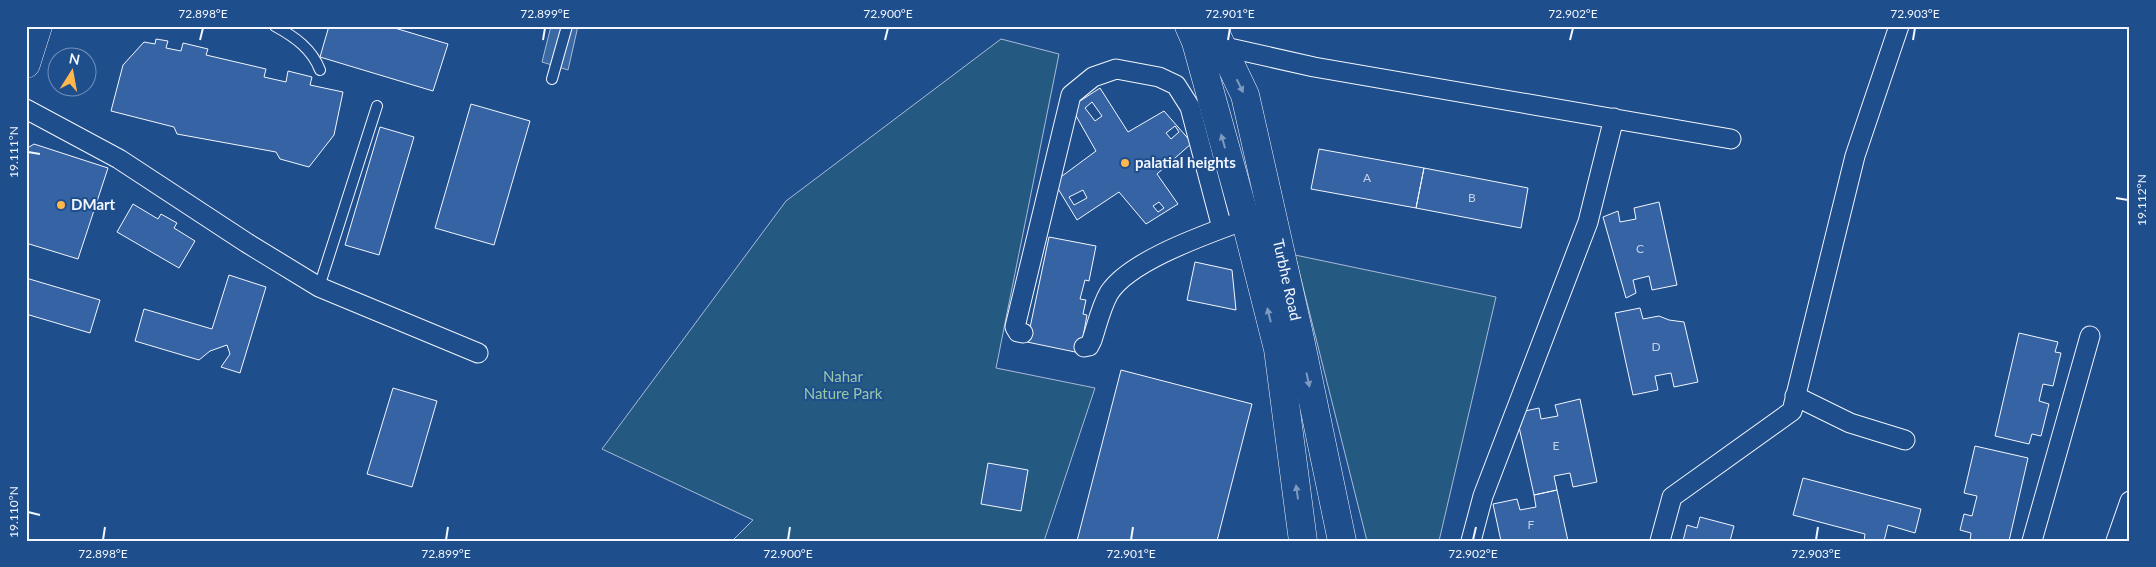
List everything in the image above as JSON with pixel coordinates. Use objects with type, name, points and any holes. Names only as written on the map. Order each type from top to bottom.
[{"type":"street","points":[[26,64],[38,26]]},
{"type":"street","points":[[1660,541],[1672,497],[1792,411],[1855,156],[1898,26]]},
{"type":"street","points":[[1234,225],[1204,35],[1259,56],[1731,139]]},
{"type":"street","name":"Turbhe Road","points":[[1204,35],[1245,95],[1272,215],[1289,344],[1342,541]]},
{"type":"street","points":[[1023,333],[1018,332],[1015,327],[1070,94],[1094,77],[1116,69],[1159,77],[1176,85],[1190,107],[1234,225],[1289,344],[1303,541]]},
{"type":"street","points":[[26,109],[119,159],[319,288],[478,354]]},
{"type":"street","points":[[1471,541],[1483,496],[1588,222],[1614,118]]},
{"type":"street","points":[[1084,347],[1089,346],[1092,340],[1108,296],[1124,276],[1140,264],[1234,225],[1272,215]]},
{"type":"street","points":[[2032,541],[2090,336]]},
{"type":"street","points":[[1795,396],[1850,423],[1905,440]]},
{"type":"street","points":[[2116,541],[2130,501]]},
{"type":"lane","points":[[275,26],[298,39],[316,60],[320,70]]},
{"type":"lane","points":[[552,79],[568,26]]},
{"type":"lane","points":[[319,288],[377,106]]},
{"type":"green space","name":"Nahar Nature Park","points":[[1001,39],[1059,54],[996,368],[1095,388],[1044,541],[732,541],[753,520],[602,449],[786,201]]},
{"type":"green space","points":[[1295,255],[1496,297],[1439,541],[1367,541]]},
{"type":"shaded area","points":[[551,26],[578,26],[568,70],[542,62]]},
{"type":"building","points":[[329,26],[388,26],[448,44],[433,91],[320,57]]},
{"type":"building","points":[[156,39],[168,41],[166,48],[181,51],[183,43],[208,49],[206,55],[266,69],[264,77],[286,82],[288,71],[312,77],[310,85],[343,92],[334,135],[309,167],[280,159],[276,152],[177,134],[174,127],[111,111],[123,65],[144,42],[155,44]]},
{"type":"building","name":"palatial heights","points":[[1100,88],[1128,132],[1164,111],[1192,143],[1157,174],[1178,204],[1146,224],[1119,192],[1077,220],[1054,182],[1096,151],[1071,107]],"holes":[[[1092,102],[1102,116],[1095,121],[1085,108]],[[1175,126],[1179,132],[1171,139],[1166,133]],[[1083,190],[1087,198],[1074,205],[1069,197]],[[1159,202],[1164,208],[1158,212],[1153,206]]]},
{"type":"building","points":[[471,104],[530,121],[494,245],[435,228]]},
{"type":"building","points":[[380,127],[414,137],[379,255],[345,245]]},
{"type":"building","name":"DMart","points":[[34,144],[108,168],[78,259],[26,243],[26,149]]},
{"type":"building","points":[[1319,149],[1424,168],[1416,208],[1311,189]]},
{"type":"building","points":[[1424,168],[1528,188],[1521,228],[1416,208]]},
{"type":"building","points":[[1659,202],[1677,285],[1652,290],[1649,276],[1633,280],[1636,293],[1626,298],[1603,217],[1618,211],[1620,222],[1636,219],[1634,208]]},
{"type":"building","points":[[133,204],[158,219],[161,214],[177,223],[174,228],[195,241],[179,268],[117,232]]},
{"type":"building","points":[[1049,237],[1096,246],[1089,281],[1085,280],[1080,299],[1086,300],[1083,314],[1087,315],[1080,353],[1027,342]]},
{"type":"building","points":[[1195,262],[1232,270],[1236,310],[1187,300]]},
{"type":"building","points":[[229,275],[266,287],[240,373],[221,367],[230,354],[227,345],[210,351],[199,360],[135,341],[144,309],[212,329]]},
{"type":"building","points":[[26,278],[100,300],[90,333],[26,314]]},
{"type":"building","points":[[1640,308],[1643,319],[1659,316],[1669,320],[1684,322],[1698,382],[1674,387],[1671,373],[1655,376],[1658,390],[1633,395],[1615,313]]},
{"type":"building","points":[[2019,333],[2058,342],[2055,352],[2061,353],[2053,386],[2043,384],[2039,401],[2049,404],[2041,436],[2032,434],[2029,444],[1995,436]]},
{"type":"building","points":[[1121,370],[1252,404],[1217,541],[1077,541]]},
{"type":"building","points":[[393,388],[437,401],[412,487],[367,474]]},
{"type":"building","points":[[1580,399],[1597,482],[1573,487],[1570,473],[1554,476],[1557,490],[1534,495],[1516,413],[1539,408],[1541,419],[1558,416],[1555,405]]},
{"type":"building","points":[[1975,446],[2028,458],[2009,541],[1970,541],[1971,533],[1960,530],[1964,514],[1972,516],[1977,496],[1964,493]]},
{"type":"building","points":[[988,463],[1028,470],[1021,511],[981,504]]},
{"type":"building","points":[[1803,478],[1921,509],[1915,533],[1888,525],[1884,541],[1864,541],[1865,534],[1793,515]]},
{"type":"building","points":[[1557,490],[1568,541],[1501,541],[1493,504],[1517,499],[1520,510],[1536,507],[1534,495]]},
{"type":"building","points":[[1700,517],[1734,526],[1730,541],[1683,541],[1687,525],[1697,528]]},
{"type":"place","name":"palatial heights","points":[[1125,163]]},
{"type":"place","name":"DMart","points":[[61,205]]}]
